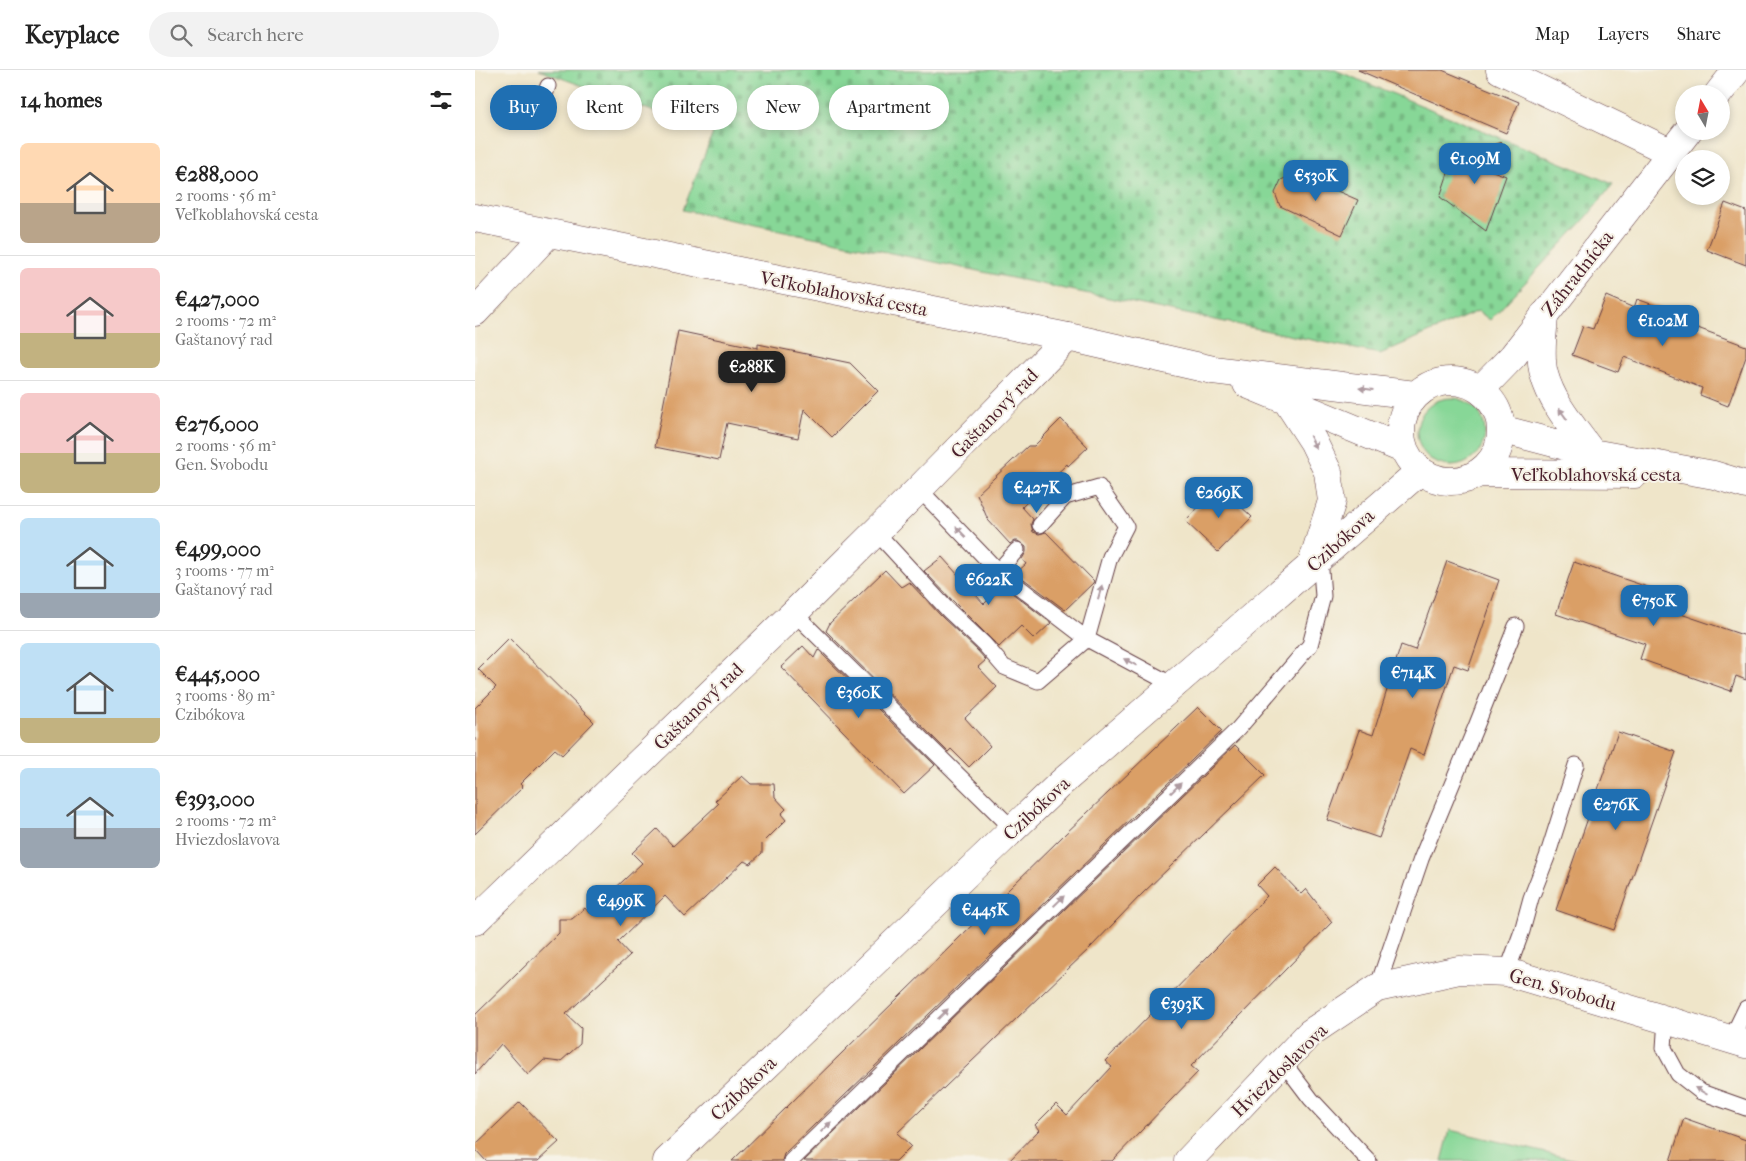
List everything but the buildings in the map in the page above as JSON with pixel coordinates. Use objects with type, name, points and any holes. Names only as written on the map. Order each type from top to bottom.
[{"type":"street","points":[[1500,70],[1671,152]]},
{"type":"street","points":[[1725,85],[1737,70]]},
{"type":"street","name":"Záhradnícka","points":[[1480,390],[1513,356],[1681,140]]},
{"type":"street","name":"Veľkoblahovská cesta","points":[[475,218],[1068,337],[1213,370],[1415,395]]},
{"type":"street","points":[[475,312],[549,234]]},
{"type":"street","name":"Veľkoblahovská cesta","points":[[1544,316],[1542,347],[1544,373],[1557,404],[1592,453]]},
{"type":"street","name":"Gaštanový rad","points":[[475,921],[794,613],[1068,337]]},
{"type":"street","name":"Veľkoblahovská cesta","points":[[1213,370],[1403,449]]},
{"type":"street","points":[[1451,380],[1471,384],[1480,390],[1493,403],[1501,429],[1497,451],[1489,463],[1478,473],[1455,481],[1430,477],[1420,471],[1410,461],[1403,449],[1400,424],[1405,408],[1415,395],[1431,384],[1451,380]]},
{"type":"street","points":[[1287,401],[1313,441],[1328,472],[1332,501],[1315,562]]},
{"type":"street","name":"Veľkoblahovská cesta","points":[[1501,429],[1592,453],[1714,475],[1746,485]]},
{"type":"street","name":"Czibókova","points":[[667,1161],[1061,783],[1420,471]]},
{"type":"street","name":"Veľkoblahovská cesta","points":[[1478,473],[1714,475]]},
{"type":"street","name":"Gen. Svobodu","points":[[1377,988],[1459,970],[1507,972],[1739,1041]]},
{"type":"street","name":"Hviezdoslavova","points":[[1188,1161],[1311,1034],[1377,988]]},
{"type":"lane","points":[[876,532],[1004,667],[1038,681],[1087,639],[1110,557],[1126,526],[1099,487],[1065,497],[1039,525]]},
{"type":"lane","points":[[919,489],[998,571],[1087,639],[1173,685]]},
{"type":"lane","points":[[998,571],[1017,550]]},
{"type":"lane","points":[[791,1161],[1238,729],[1311,645],[1323,596],[1315,562]]},
{"type":"lane","points":[[794,613],[1013,829]]},
{"type":"lane","points":[[1377,988],[1427,844],[1516,626]]},
{"type":"lane","points":[[1507,972],[1522,931],[1531,898],[1547,857],[1576,765]]},
{"type":"lane","points":[[1739,1041],[1746,1008]]},
{"type":"lane","points":[[1666,1019],[1664,1048],[1678,1074],[1701,1092],[1746,1108]]},
{"type":"lane","points":[[1283,1062],[1311,1099],[1369,1161]]},
{"type":"green space","points":[[539,70],[1335,70],[1613,184],[1586,218],[1490,320],[1478,311],[1380,354],[683,210],[713,133],[705,130],[737,130],[737,85],[652,85],[652,111],[642,107],[642,85],[580,85]]},
{"type":"green space","points":[[1451,398],[1464,401],[1475,408],[1482,419],[1485,432],[1482,445],[1475,456],[1464,463],[1451,466],[1438,463],[1427,456],[1420,445],[1417,432],[1420,419],[1427,408],[1438,401]]},
{"type":"green space","points":[[1450,1130],[1580,1161],[1442,1161]]}]
